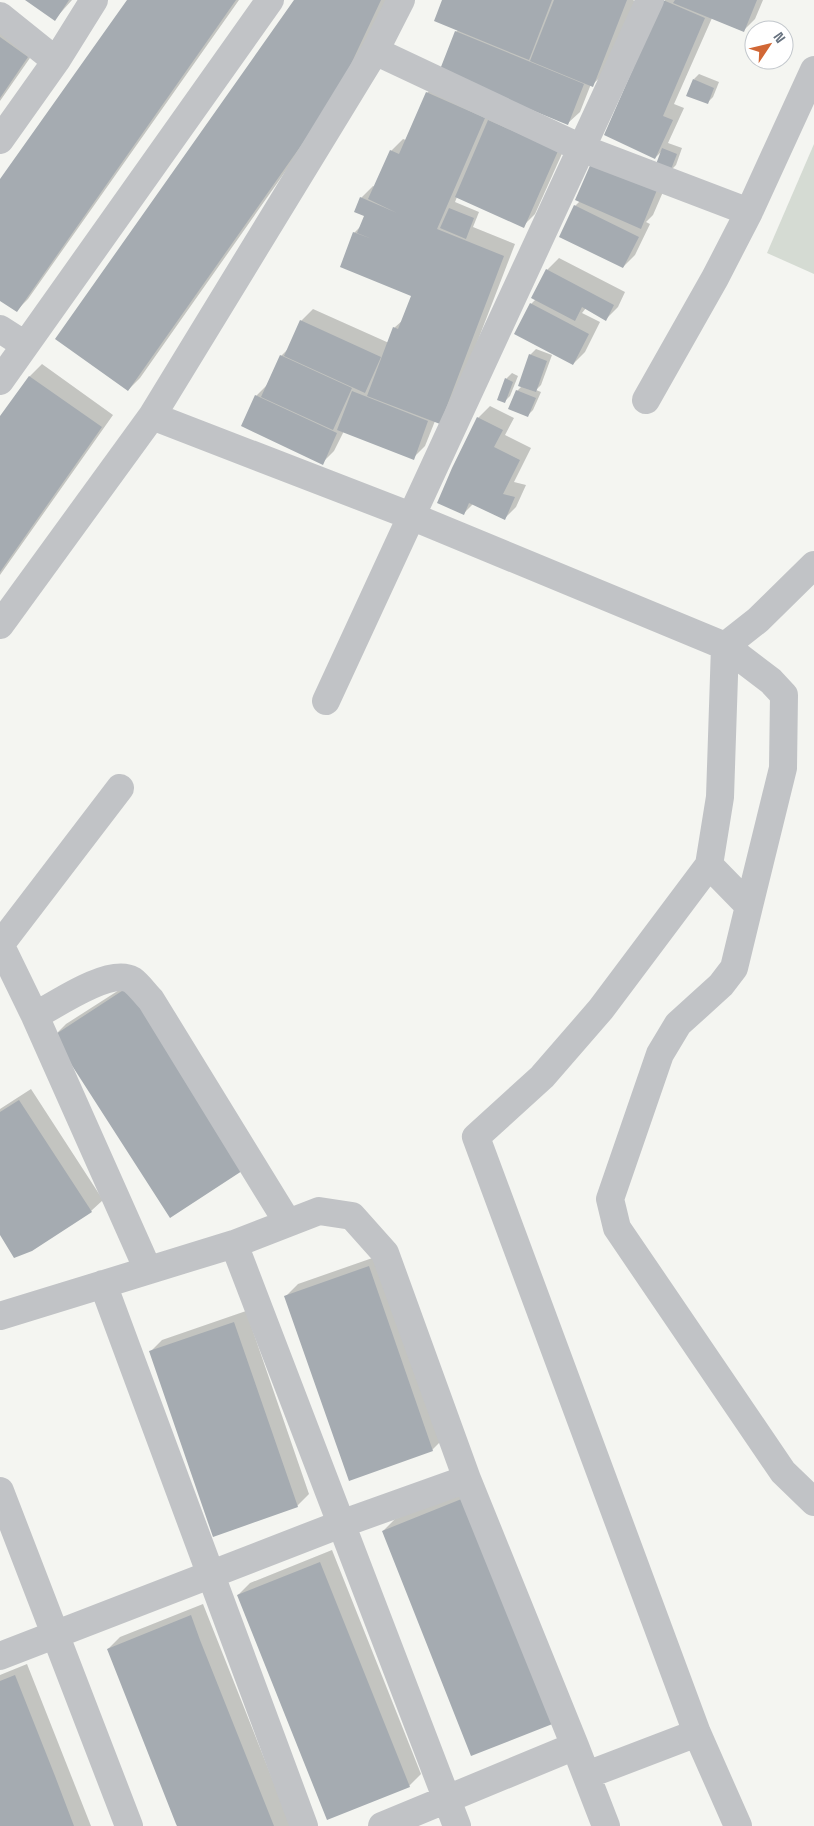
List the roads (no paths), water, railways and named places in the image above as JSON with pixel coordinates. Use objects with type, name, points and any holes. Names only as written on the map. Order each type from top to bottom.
[{"type":"street","points":[[0,140],[56,61],[94,0]]},
{"type":"street","points":[[0,381],[270,0]]},
{"type":"street","points":[[0,625],[152,416],[374,51],[401,0]]},
{"type":"street","points":[[326,701],[650,0]]},
{"type":"street","points":[[0,16],[56,61]]},
{"type":"street","points":[[374,51],[581,148],[748,212]]},
{"type":"street","points":[[646,400],[715,278],[814,70]]},
{"type":"street","points":[[0,329],[25,345]]},
{"type":"street","points":[[152,416],[411,516],[725,646],[771,681],[784,695],[783,768],[734,968],[721,985],[678,1024],[660,1054],[610,1199],[617,1228],[782,1472],[814,1502]]},
{"type":"street","points":[[738,1826],[697,1733],[476,1137],[542,1077],[595,1016],[709,865],[720,797],[725,646],[758,620],[814,565]]},
{"type":"street","points":[[120,788],[0,945],[34,1016],[148,1270]]},
{"type":"street","points":[[709,865],[749,906]]},
{"type":"street","points":[[34,1016],[94,984],[115,977],[131,980],[151,1000],[288,1223]]},
{"type":"street","points":[[0,1316],[234,1244],[319,1211],[352,1216],[385,1253],[467,1479],[606,1826]]},
{"type":"street","points":[[234,1244],[456,1826]]},
{"type":"street","points":[[103,1284],[304,1826]]},
{"type":"street","points":[[0,1656],[341,1524],[467,1479]]},
{"type":"street","points":[[0,1490],[129,1826]]},
{"type":"street","points":[[587,1775],[697,1733]]},
{"type":"street","points":[[382,1826],[575,1746]]}]
